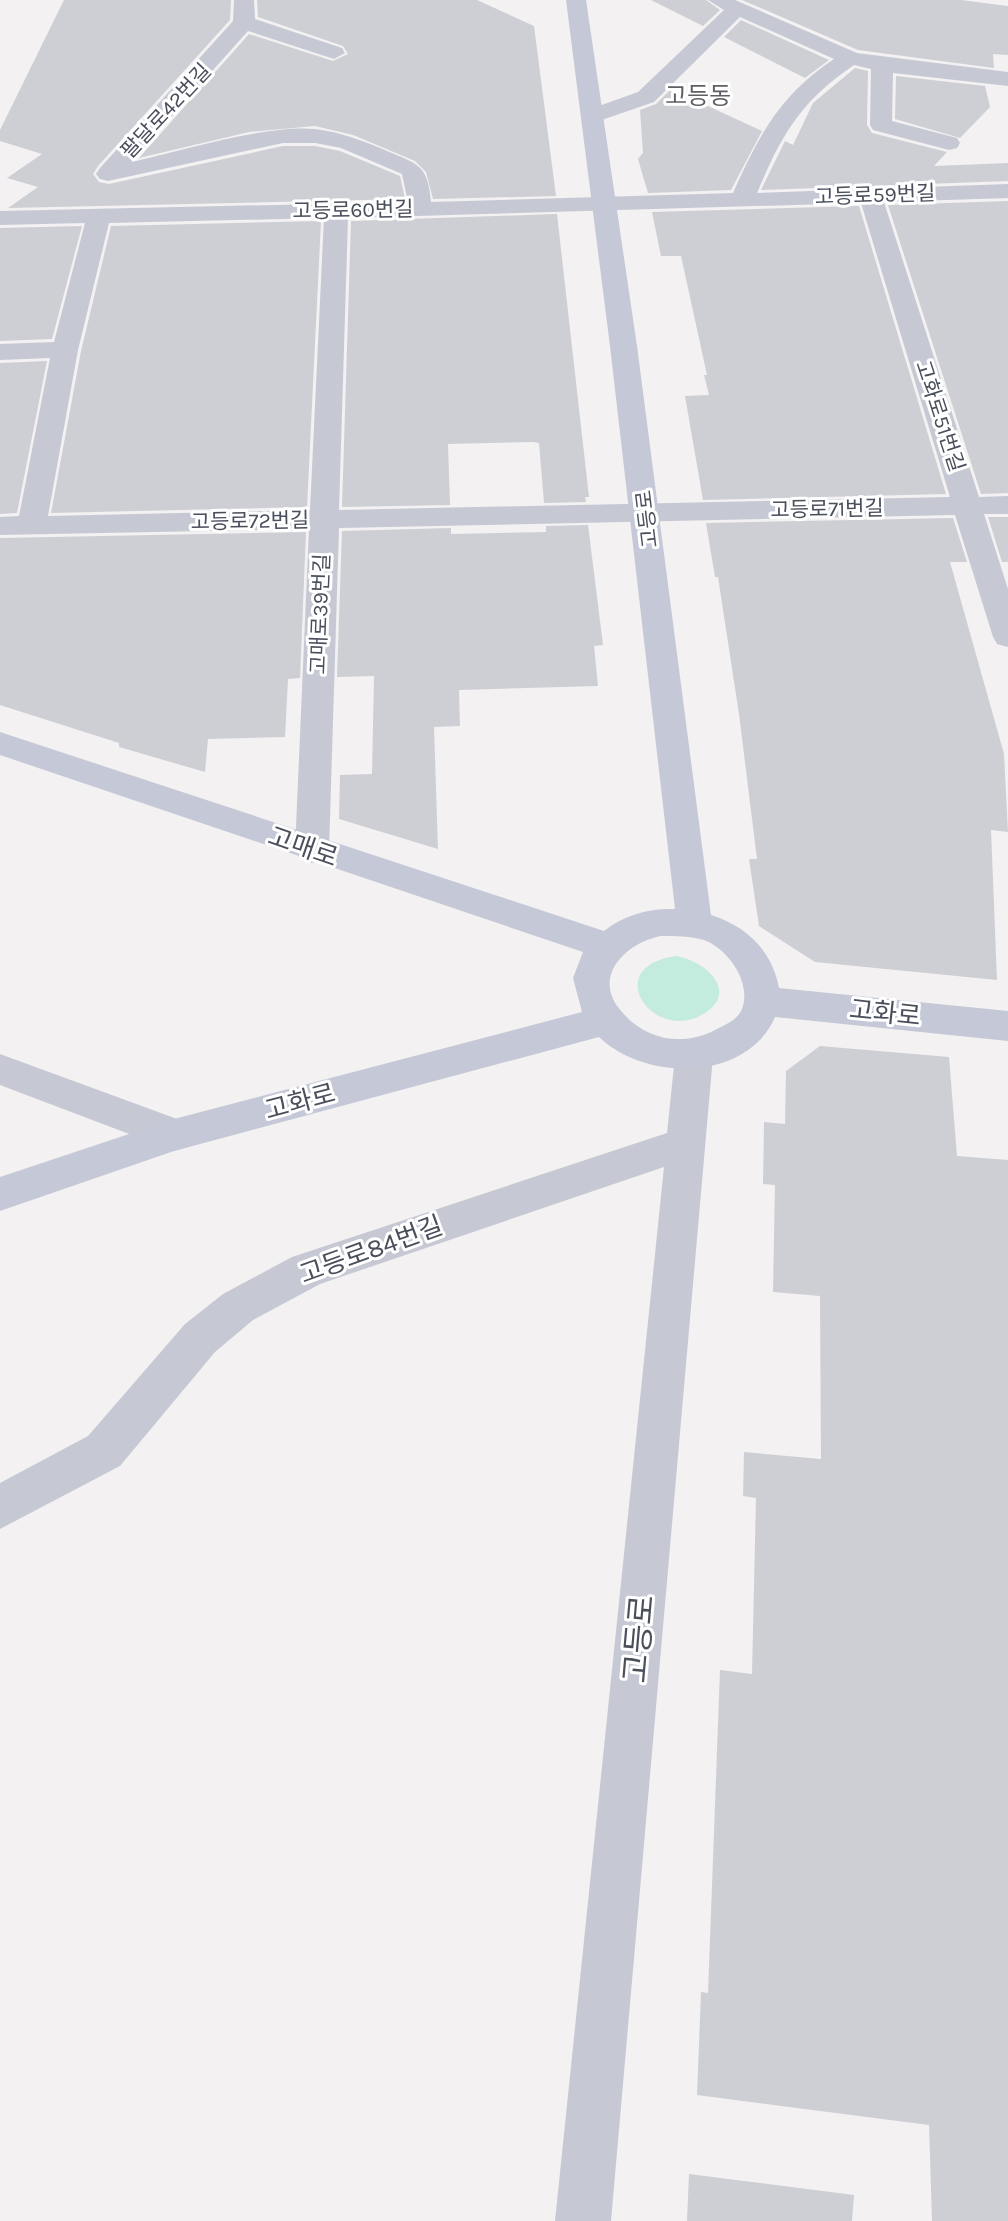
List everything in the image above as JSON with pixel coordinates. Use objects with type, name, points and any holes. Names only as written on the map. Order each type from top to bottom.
[{"type":"street","name":"고등로","points":[[576,0],[607,205],[647,513],[694,923]]},
{"type":"street","points":[[593,116],[646,97],[727,5],[849,58],[882,65],[1008,79]]},
{"type":"street","points":[[244,11],[334,53]]},
{"type":"street","name":"팔달로42번길","points":[[87,216],[108,174],[198,77],[244,11]]},
{"type":"street","points":[[743,198],[773,129],[799,94],[849,58]]},
{"type":"street","points":[[882,65],[881,125],[949,143]]},
{"type":"street","points":[[108,174],[282,136],[315,136],[348,143],[412,170],[418,183],[420,208]]},
{"type":"street","name":"고등로59번길","points":[[607,205],[743,198],[1008,191]]},
{"type":"street","name":"고화로51번길","points":[[870,195],[969,505],[1008,637]]},
{"type":"street","name":"고등로60번길","points":[[0,218],[607,205]]},
{"type":"street","name":"고매로39번길","points":[[312,850],[336,210]]},
{"type":"street","points":[[32,526],[87,216]]},
{"type":"street","points":[[0,352],[65,351]]},
{"type":"street","name":"고등로71번길","points":[[647,513],[1008,505]]},
{"type":"street","name":"고등로72번길","points":[[0,526],[647,513]]},
{"type":"street","name":"고매로","points":[[0,743],[312,850],[607,946]]},
{"type":"street","points":[[661,922],[694,923],[724,934],[747,954],[761,978],[763,1001],[749,1029],[726,1047],[694,1056],[658,1054],[628,1042],[604,1021],[592,996],[593,970],[607,946],[631,930],[661,922]]},
{"type":"street","name":"고화로","points":[[763,1001],[1008,1026]]},
{"type":"street","name":"고화로","points":[[0,1194],[174,1135],[604,1021]]},
{"type":"street","name":"고등로","points":[[583,2221],[694,1056]]},
{"type":"street","points":[[0,1069],[174,1135]]},
{"type":"street","name":"고등로84번길","points":[[0,1507],[104,1451],[200,1338],[239,1307],[307,1269],[687,1143]]},
{"type":"green space","points":[[676,956],[697,963],[714,977],[718,986],[719,995],[715,1004],[705,1013],[686,1020],[668,1020],[653,1012],[642,1001],[638,988],[641,974],[653,963]]},
{"type":"building","points":[[64,0],[231,0],[230,20],[98,166],[93,174],[99,182],[109,184],[283,146],[315,146],[340,151],[400,176],[405,199],[8,208],[38,187],[7,178],[42,154],[0,141],[0,130]]},
{"type":"building","points":[[257,0],[477,0],[534,26],[556,196],[433,199],[426,172],[415,161],[353,135],[315,126],[249,132],[139,158],[249,34],[333,61],[348,54],[343,46],[258,17]]},
{"type":"building","points":[[651,0],[706,0],[720,10],[703,26]]},
{"type":"building","points":[[742,0],[961,0],[1008,6],[1008,55],[993,54],[994,68],[858,50]]},
{"type":"building","points":[[741,20],[829,60],[805,78],[724,37]]},
{"type":"building","points":[[855,68],[868,71],[867,125],[872,133],[947,152],[934,166],[1008,163],[1008,181],[761,190],[785,141],[793,145],[813,103]]},
{"type":"building","points":[[896,76],[985,86],[990,107],[960,138],[895,119]]},
{"type":"building","points":[[671,89],[762,131],[731,190],[648,193],[638,159],[643,153],[640,110],[656,104]]},
{"type":"building","points":[[1008,201],[1008,493],[981,494],[888,205]]},
{"type":"building","points":[[859,206],[946,494],[703,500],[685,396],[709,395],[704,375],[707,375],[681,256],[661,256],[652,212]]},
{"type":"building","points":[[557,214],[589,497],[585,497],[586,502],[544,503],[539,443],[533,442],[448,444],[450,505],[342,507],[351,221]]},
{"type":"building","points":[[321,221],[307,507],[51,513],[81,351],[111,226]]},
{"type":"building","points":[[82,226],[52,339],[0,341],[0,228]]},
{"type":"building","points":[[47,361],[17,513],[0,514],[0,363]]},
{"type":"building","points":[[988,517],[1008,517],[1008,562],[1002,562]]},
{"type":"building","points":[[953,518],[967,562],[950,562],[1004,754],[1008,832],[991,830],[997,980],[815,962],[759,926],[749,859],[757,859],[739,714],[718,577],[715,577],[706,523]]},
{"type":"building","points":[[588,525],[603,645],[594,646],[598,686],[459,690],[460,726],[434,727],[438,849],[339,819],[340,775],[372,774],[374,676],[337,677],[342,531],[451,528],[451,534],[546,532],[546,526]]},
{"type":"building","points":[[306,532],[300,678],[288,679],[285,737],[208,739],[205,772],[119,747],[119,743],[0,705],[0,538]]},
{"type":"building","points":[[820,1046],[949,1057],[957,1156],[1008,1160],[1008,2221],[932,2221],[929,2125],[697,2095],[701,1992],[708,1993],[720,1670],[752,1674],[756,1498],[743,1496],[744,1452],[821,1459],[820,1296],[773,1292],[775,1185],[763,1184],[764,1122],[785,1124],[786,1071]]},
{"type":"building","points":[[689,2174],[854,2195],[852,2221],[687,2221]]},
{"type":"district","name":"고등동","points":[[698,96]]}]
